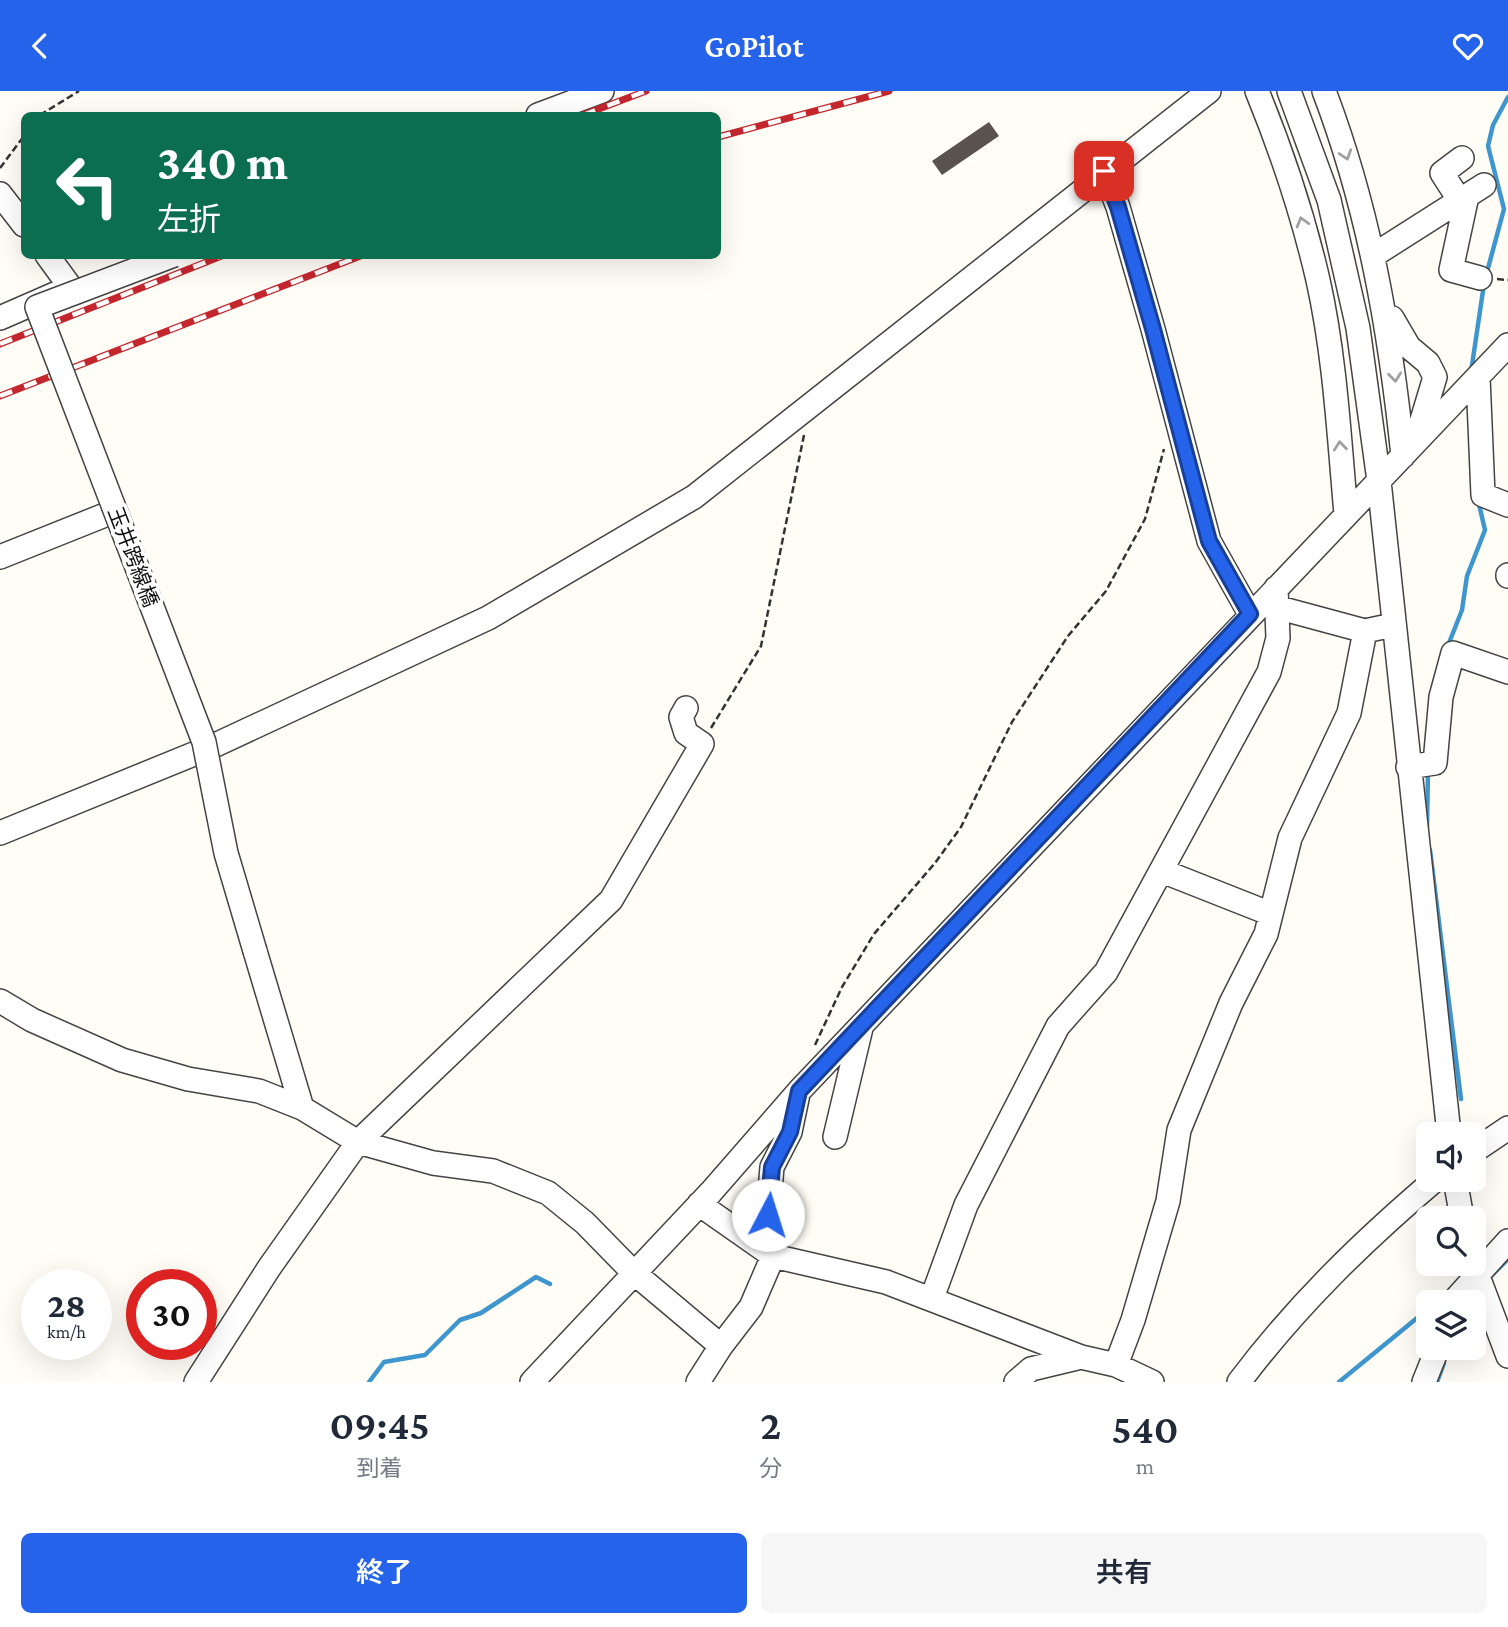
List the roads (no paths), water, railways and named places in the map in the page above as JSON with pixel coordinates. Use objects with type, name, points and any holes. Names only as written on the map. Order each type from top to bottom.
[{"type":"street","points":[[546,112],[602,91]]},
{"type":"street","points":[[0,833],[211,747],[488,618],[694,497],[1104,171],[1209,91]]},
{"type":"street","points":[[1257,91],[1283,155],[1318,279],[1329,346],[1346,514]]},
{"type":"street","points":[[1289,91],[1329,200],[1346,268],[1379,481],[1393,625],[1420,765],[1448,1122]]},
{"type":"street","points":[[1324,91],[1353,176],[1374,255],[1409,450]]},
{"type":"street","points":[[1462,158],[1442,173],[1470,194]]},
{"type":"street","points":[[1104,171],[1118,207],[1209,541],[1250,614]]},
{"type":"street","points":[[0,194],[21,221]]},
{"type":"street","points":[[1374,255],[1470,194]]},
{"type":"street","points":[[1470,194],[1451,270],[1480,278]]},
{"type":"street","points":[[50,259],[71,288]]},
{"type":"street","points":[[0,318],[145,259]]},
{"type":"street","name":"玉井跨線橋","points":[[163,259],[37,307],[204,742],[226,853],[302,1108]]},
{"type":"street","points":[[1385,306],[1409,347],[1428,363],[1434,377],[1409,450]]},
{"type":"street","points":[[532,1382],[699,1204],[799,1091],[1250,614],[1276,597],[1346,514],[1508,345]]},
{"type":"street","points":[[1478,378],[1483,495],[1508,505]]},
{"type":"street","points":[[0,557],[105,515]]},
{"type":"street","points":[[1276,597],[1365,631],[1393,625]]},
{"type":"street","points":[[932,1298],[966,1205],[1058,1026],[1106,972],[1269,672],[1278,638],[1276,597]]},
{"type":"street","points":[[1116,1365],[1133,1320],[1168,1201],[1179,1130],[1231,1003],[1266,934],[1290,838],[1349,713],[1365,631]]},
{"type":"street","points":[[1420,765],[1453,653],[1508,672]]},
{"type":"street","points":[[196,1382],[269,1268],[358,1142],[611,900],[702,744],[686,733],[681,717],[686,708]]},
{"type":"street","points":[[1162,871],[1271,914]]},
{"type":"street","points":[[0,1001],[32,1020],[122,1060],[188,1079],[259,1091],[302,1108],[358,1142],[433,1163],[493,1171],[548,1193],[585,1223],[633,1272],[721,1346]]},
{"type":"street","points":[[835,1137],[862,1025]]},
{"type":"street","points":[[698,1382],[751,1307],[773,1256],[768,1215],[772,1167],[790,1132],[799,1091]]},
{"type":"street","points":[[1486,1143],[1508,1128]]},
{"type":"street","points":[[1239,1382],[1276,1332],[1320,1285],[1421,1192]]},
{"type":"street","points":[[699,1204],[773,1256],[886,1282],[1081,1357],[1116,1365],[1152,1382]]},
{"type":"street","points":[[1508,1241],[1477,1279],[1508,1356]]},
{"type":"street","points":[[1016,1382],[1031,1369],[1081,1357]]},
{"type":"street","points":[[1424,1382],[1433,1360]]},
{"type":"waterway","points":[[1487,272],[1504,209],[1488,146],[1493,125],[1508,97]]},
{"type":"waterway","points":[[1471,372],[1484,284]]},
{"type":"waterway","points":[[1447,648],[1462,610],[1467,576],[1485,530],[1478,500]]},
{"type":"waterway","points":[[1427,827],[1428,770]]},
{"type":"waterway","points":[[1430,850],[1461,1099]]},
{"type":"waterway","points":[[1489,1278],[1508,1259]]},
{"type":"waterway","points":[[369,1382],[384,1362],[425,1355],[460,1320],[481,1313],[536,1277],[550,1284]]},
{"type":"waterway","points":[[1339,1382],[1416,1319]]},
{"type":"waterway","points":[[1437,1382],[1444,1363]]},
{"type":"railway","points":[[591,112],[646,91]]},
{"type":"railway","points":[[721,136],[889,91]]},
{"type":"railway","points":[[0,344],[214,259]]},
{"type":"railway","points":[[0,396],[353,259]]}]
